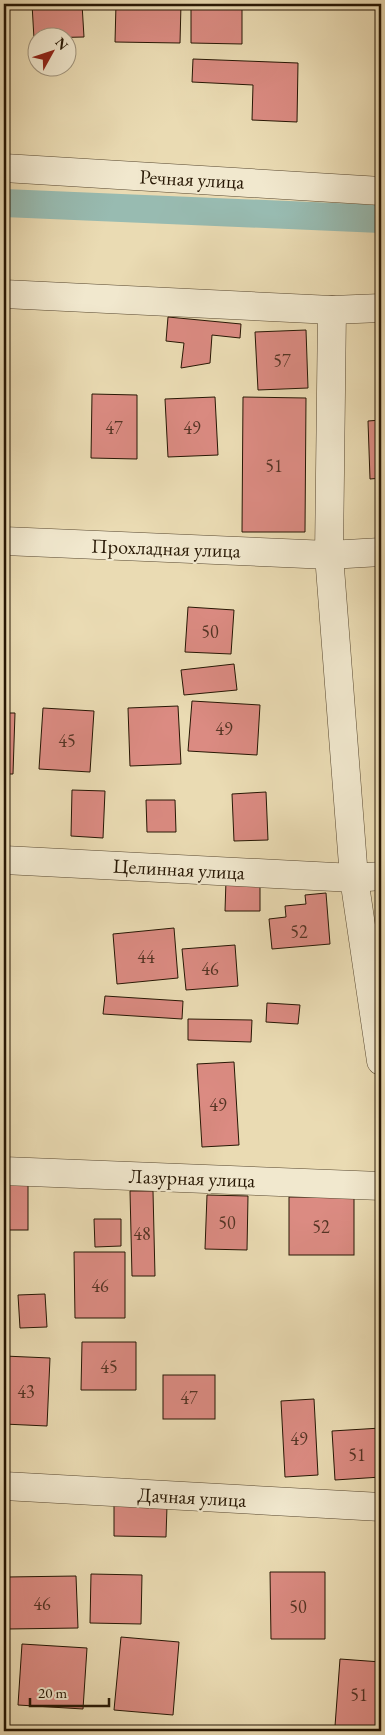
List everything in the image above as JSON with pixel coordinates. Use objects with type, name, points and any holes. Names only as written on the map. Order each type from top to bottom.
[{"type":"street","name":"Речная улица","points":[[4,168],[381,191]]},
{"type":"street","points":[[4,294],[332,310],[381,308]]},
{"type":"street","points":[[332,310],[329,555],[354,878],[381,1060]]},
{"type":"street","name":"Прохладная улица","points":[[4,542],[329,555],[381,552]]},
{"type":"street","name":"Целинная улица","points":[[4,860],[354,878],[381,876]]},
{"type":"street","name":"Лазурная улица","points":[[4,1171],[381,1186]]},
{"type":"street","name":"Дачная улица","points":[[4,1486],[381,1507]]},
{"type":"building","points":[[32,4],[82,4],[84,37],[78,37],[78,28],[33,28]]},
{"type":"building","points":[[116,4],[181,4],[180,43],[115,42]]},
{"type":"building","points":[[191,4],[242,4],[242,44],[191,43]]},
{"type":"building","points":[[193,59],[298,63],[297,122],[252,120],[253,85],[192,82]]},
{"type":"building","points":[[168,317],[241,324],[240,338],[212,335],[210,363],[181,368],[184,343],[166,341]]},
{"type":"building","points":[[306,330],[308,388],[258,390],[255,332]]},
{"type":"building","points":[[92,394],[137,395],[137,459],[91,458]]},
{"type":"building","points":[[215,397],[218,455],[168,457],[165,399]]},
{"type":"building","points":[[243,397],[306,398],[305,532],[242,532]]},
{"type":"building","points":[[381,420],[381,478],[370,479],[368,421]]},
{"type":"building","points":[[188,607],[234,610],[231,654],[185,652]]},
{"type":"building","points":[[234,664],[237,690],[184,695],[181,670]]},
{"type":"building","points":[[192,701],[260,705],[257,755],[188,751]]},
{"type":"building","points":[[178,706],[181,764],[130,766],[128,708]]},
{"type":"building","points":[[43,708],[94,711],[90,772],[39,769]]},
{"type":"building","points":[[4,713],[15,713],[13,774],[4,774]]},
{"type":"building","points":[[72,790],[105,791],[103,838],[71,836]]},
{"type":"building","points":[[266,792],[268,840],[234,841],[232,794]]},
{"type":"building","points":[[146,800],[175,800],[176,832],[147,832]]},
{"type":"building","points":[[226,880],[260,881],[260,911],[225,911]]},
{"type":"building","points":[[326,893],[330,944],[272,949],[269,919],[286,917],[285,906],[306,904],[305,895]]},
{"type":"building","points":[[174,928],[178,978],[117,984],[113,934]]},
{"type":"building","points":[[235,945],[238,986],[186,990],[182,949]]},
{"type":"building","points":[[105,996],[183,1001],[182,1019],[103,1014]]},
{"type":"building","points":[[267,1003],[300,1005],[298,1024],[266,1022]]},
{"type":"building","points":[[188,1019],[252,1020],[251,1042],[188,1040]]},
{"type":"building","points":[[234,1062],[239,1145],[202,1147],[197,1064]]},
{"type":"building","points":[[4,1183],[28,1183],[28,1230],[4,1230]]},
{"type":"building","points":[[130,1191],[153,1191],[155,1276],[132,1276]]},
{"type":"building","points":[[207,1195],[248,1196],[247,1250],[205,1249]]},
{"type":"building","points":[[289,1197],[354,1197],[354,1255],[289,1255]]},
{"type":"building","points":[[94,1219],[121,1219],[121,1246],[95,1247]]},
{"type":"building","points":[[74,1252],[125,1252],[125,1318],[75,1318]]},
{"type":"building","points":[[45,1294],[47,1327],[20,1328],[18,1295]]},
{"type":"building","points":[[82,1342],[136,1342],[136,1390],[81,1390]]},
{"type":"building","points":[[4,1356],[50,1358],[47,1426],[4,1424]]},
{"type":"building","points":[[163,1375],[215,1375],[215,1419],[163,1419]]},
{"type":"building","points":[[314,1399],[318,1475],[285,1477],[281,1401]]},
{"type":"building","points":[[381,1428],[381,1477],[335,1480],[332,1431]]},
{"type":"building","points":[[114,1505],[167,1506],[166,1537],[114,1536]]},
{"type":"building","points":[[270,1572],[325,1572],[325,1639],[271,1639]]},
{"type":"building","points":[[91,1574],[142,1575],[141,1624],[90,1623]]},
{"type":"building","points":[[76,1576],[78,1628],[8,1629],[7,1577]]},
{"type":"building","points":[[121,1637],[179,1642],[173,1715],[114,1710]]},
{"type":"building","points":[[22,1644],[87,1648],[83,1709],[18,1705]]},
{"type":"building","points":[[340,1659],[381,1662],[381,1729],[335,1726]]},
{"type":"waterway","points":[[4,203],[381,219]]}]
